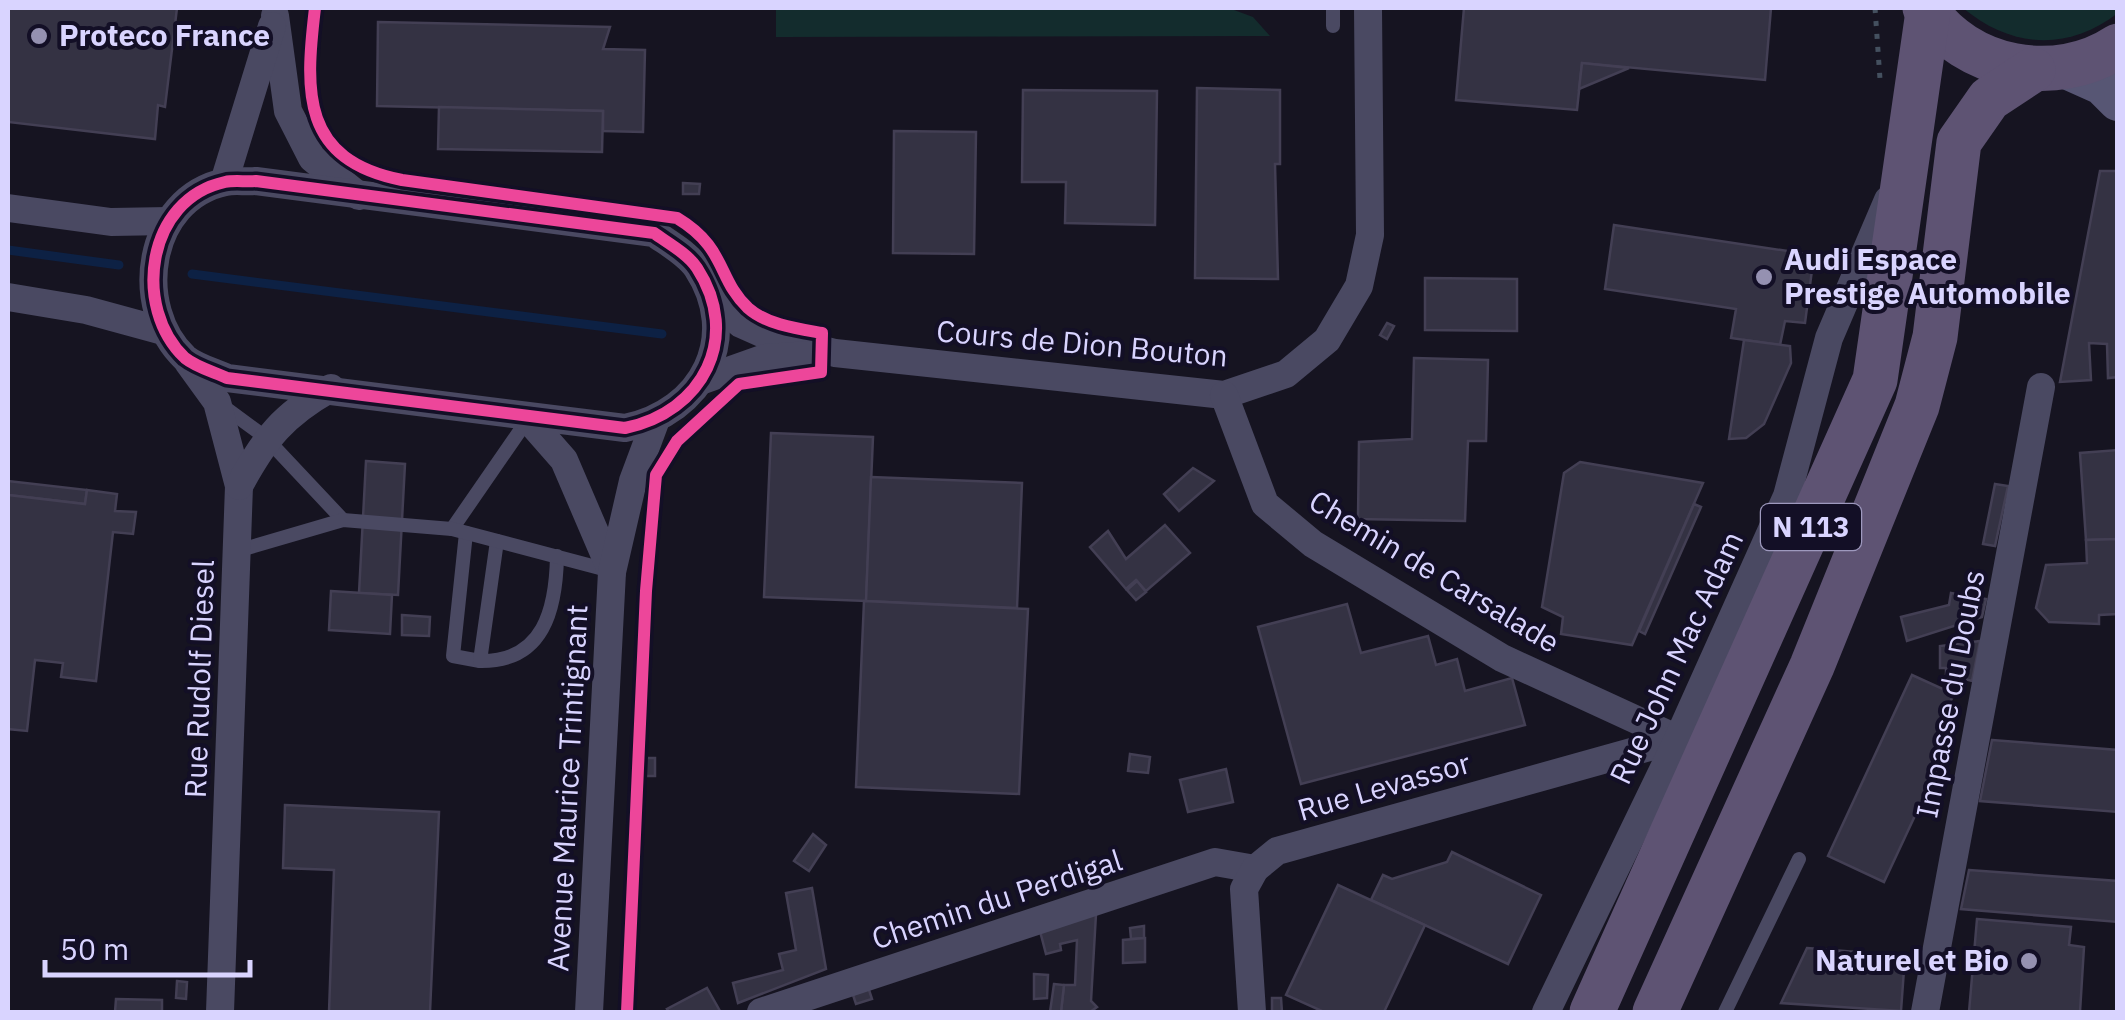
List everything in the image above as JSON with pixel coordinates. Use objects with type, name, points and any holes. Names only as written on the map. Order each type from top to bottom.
[{"type":"main road","points":[[1926,10],[1956,42],[1993,61],[2049,68],[2118,46]]},
{"type":"main road","name":"N 113","points":[[1592,1012],[1875,380],[1926,10]]},
{"type":"main road","name":"N 113","points":[[1654,1012],[1812,666],[1917,406],[1935,337],[1959,142],[1989,99],[2049,68]]},
{"type":"street","name":"Cours de Dion Bouton","points":[[714,301],[741,324],[768,336],[835,353],[1224,395],[1286,374],[1327,340],[1360,286],[1370,235],[1368,8]]},
{"type":"street","points":[[224,182],[276,12]]},
{"type":"street","points":[[276,12],[288,111],[312,158],[360,197]]},
{"type":"street","points":[[2049,68],[2102,85],[2118,101]]},
{"type":"street","name":"Rue John Mac Adam","points":[[1546,1012],[1678,739],[1787,496],[1829,338],[1908,154]]},
{"type":"street","points":[[163,330],[151,294],[154,258],[170,222],[192,196],[224,182],[256,182],[654,233],[694,264],[714,301],[715,342],[703,380],[684,401],[655,422],[625,428],[528,419],[331,388],[227,378],[188,360]]},
{"type":"street","points":[[8,208],[111,222],[170,222]]},
{"type":"street","points":[[8,297],[86,310],[163,330]]},
{"type":"street","name":"Rue Rudolf Diesel","points":[[163,330],[217,402],[239,486],[220,1012]]},
{"type":"street","name":"Cours de Dion Bouton","points":[[703,380],[765,358],[835,353]]},
{"type":"street","name":"Impasse du Doubs","points":[[1925,1012],[2041,386]]},
{"type":"street","points":[[239,486],[266,437],[301,405],[331,388]]},
{"type":"street","name":"Chemin de Carsalade","points":[[1224,395],[1265,504],[1313,544],[1502,658],[1678,739]]},
{"type":"street","name":"Avenue Maurice Trintignant","points":[[528,419],[564,460],[612,572]]},
{"type":"street","name":"Avenue Maurice Trintignant","points":[[590,1011],[612,572],[633,482],[655,422]]},
{"type":"street","name":"Rue Levassor","points":[[1255,869],[1278,850],[1678,739]]},
{"type":"street","name":"Chemin du Perdigal","points":[[762,1012],[1215,862],[1255,869]]},
{"type":"street","points":[[1252,1012],[1244,889],[1255,869]]},
{"type":"lane","points":[[1333,8],[1333,26]]},
{"type":"lane","points":[[217,402],[266,437],[343,520]]},
{"type":"lane","points":[[528,419],[459,531],[453,656],[504,662],[538,639],[556,597],[557,556]]},
{"type":"lane","points":[[237,551],[343,520],[459,531],[612,572]]},
{"type":"lane","points":[[480,661],[498,540]]},
{"type":"lane","points":[[1726,1012],[1800,860]]},
{"type":"path","points":[[1875,8],[1880,86]]},
{"type":"path","points":[[661,472],[676,441],[738,389]]},
{"type":"path","points":[[630,1012],[656,493]]},
{"type":"green space","points":[[776,8],[1234,10],[1253,17],[1270,36],[776,37]]},
{"type":"green space","points":[[1963,8],[2117,8],[2118,13],[2079,34],[2039,40],[2000,31]]},
{"type":"building","points":[[8,8],[177,8],[165,107],[158,105],[155,139],[8,122]]},
{"type":"building","points":[[1464,8],[1771,8],[1765,80],[1582,63],[1577,110],[1456,100]]},
{"type":"building","points":[[378,22],[610,27],[603,49],[645,50],[643,132],[603,131],[603,111],[377,106]]},
{"type":"building","points":[[1582,63],[1629,68],[1579,89]]},
{"type":"building","points":[[1197,88],[1280,90],[1280,164],[1275,164],[1278,279],[1195,278]]},
{"type":"building","points":[[1023,90],[1157,91],[1155,225],[1065,223],[1066,182],[1022,182]]},
{"type":"building","points":[[439,107],[603,111],[602,152],[438,149]]},
{"type":"building","points":[[894,131],[976,132],[974,254],[893,253]]},
{"type":"building","points":[[2100,171],[2118,171],[2118,377],[2108,378],[2107,344],[2089,343],[2091,380],[2060,382]]},
{"type":"building","points":[[683,183],[700,184],[699,194],[683,194]]},
{"type":"building","points":[[1614,225],[1814,255],[1805,323],[1785,321],[1780,345],[1731,338],[1736,309],[1605,289]]},
{"type":"building","points":[[1425,278],[1517,279],[1517,331],[1425,330]]},
{"type":"building","points":[[1387,323],[1394,326],[1387,339],[1380,335]]},
{"type":"building","points":[[1744,340],[1790,346],[1791,363],[1764,424],[1746,438],[1729,439]]},
{"type":"building","points":[[1414,358],[1488,360],[1486,441],[1468,441],[1465,521],[1358,519],[1359,442],[1412,439]]},
{"type":"building","points":[[771,433],[873,437],[866,601],[764,597]]},
{"type":"building","points":[[2118,450],[2118,539],[2086,540],[2080,453]]},
{"type":"building","points":[[366,461],[405,464],[398,595],[359,593]]},
{"type":"building","points":[[1580,462],[1703,483],[1632,645],[1561,634],[1563,617],[1542,607],[1564,473]]},
{"type":"building","points":[[1193,468],[1214,481],[1179,511],[1164,494]]},
{"type":"building","points":[[871,477],[1022,483],[1017,608],[866,601]]},
{"type":"building","points":[[8,481],[87,490],[85,504],[8,495]]},
{"type":"building","points":[[1995,484],[2008,486],[1995,546],[1983,544]]},
{"type":"building","points":[[87,490],[117,494],[115,511],[136,512],[133,534],[113,532],[96,681],[61,677],[63,663],[35,660],[27,731],[8,729],[8,495],[85,504]]},
{"type":"building","points":[[1694,504],[1701,507],[1645,634],[1639,631]]},
{"type":"building","points":[[1165,525],[1190,553],[1146,591],[1136,580],[1126,589],[1090,547],[1108,531],[1126,559]]},
{"type":"building","points":[[2118,539],[2118,614],[2099,615],[2099,624],[2049,622],[2036,608],[2046,565],[2087,563],[2086,540]]},
{"type":"building","points":[[1137,581],[1146,592],[1136,600],[1127,590]]},
{"type":"building","points":[[331,591],[392,595],[390,634],[329,630]]},
{"type":"building","points":[[1951,593],[1986,599],[1982,617],[1907,641],[1901,617],[1949,605]]},
{"type":"building","points":[[864,601],[1028,609],[1019,794],[856,787]]},
{"type":"building","points":[[1347,604],[1361,653],[1428,636],[1436,665],[1457,659],[1465,691],[1512,678],[1525,725],[1301,784],[1258,627]]},
{"type":"building","points":[[402,615],[430,617],[429,636],[402,635]]},
{"type":"building","points":[[1980,641],[1972,681],[1946,674],[1946,668],[1940,668],[1940,646]]},
{"type":"building","points":[[1912,675],[1954,694],[1941,721],[1956,728],[1884,882],[1828,856]]},
{"type":"building","points":[[1992,740],[2118,750],[2118,812],[1980,801]]},
{"type":"building","points":[[1130,754],[1150,757],[1148,773],[1128,771]]},
{"type":"building","points":[[646,758],[655,758],[655,776],[645,776]]},
{"type":"building","points":[[1226,769],[1233,802],[1188,812],[1180,780]]},
{"type":"building","points":[[285,805],[439,812],[430,1012],[329,1012],[334,870],[283,868]]},
{"type":"building","points":[[813,834],[826,845],[809,871],[794,861]]},
{"type":"building","points":[[1452,852],[1541,895],[1508,964],[1371,900],[1383,875],[1392,879],[1447,862]]},
{"type":"building","points":[[1969,870],[2118,881],[2118,922],[1961,909]]},
{"type":"building","points":[[1338,885],[1425,925],[1384,1012],[1324,1012],[1286,995]]},
{"type":"building","points":[[812,888],[826,969],[738,1003],[733,983],[783,970],[779,954],[796,950],[786,893]]},
{"type":"building","points":[[1096,914],[1091,1001],[1097,1007],[1090,1012],[1061,1012],[1064,985],[1075,985],[1077,940],[1060,944],[1061,950],[1046,954],[1040,931]]},
{"type":"building","name":"Naturel et Bio","points":[[1977,919],[2071,927],[2069,945],[2084,947],[2080,1012],[1969,1012]]},
{"type":"building","points":[[1144,926],[1144,938],[1131,939],[1130,928]]},
{"type":"building","points":[[1145,938],[1145,962],[1123,963],[1123,940]]},
{"type":"building","points":[[1807,948],[1905,956],[1901,1011],[1781,1003]]},
{"type":"building","points":[[1034,974],[1048,975],[1047,998],[1034,999]]},
{"type":"building","points":[[177,981],[187,982],[186,999],[176,998]]},
{"type":"building","points":[[1054,984],[1064,985],[1061,1012],[1050,1012]]},
{"type":"building","points":[[868,987],[872,999],[856,1004],[852,992]]},
{"type":"building","points":[[707,988],[720,1011],[667,1009]]},
{"type":"building","points":[[1272,998],[1281,998],[1282,1012],[1272,1012]]},
{"type":"building","points":[[116,999],[162,1000],[162,1012],[115,1012]]},
{"type":"waterway","points":[[8,250],[119,265]]},
{"type":"waterway","points":[[192,274],[662,334]]},
{"type":"cycle path","points":[[315,8],[312,94],[327,139],[344,156],[369,170],[402,180],[677,218],[705,241],[748,308],[774,322],[822,333],[821,372],[739,384],[677,441],[656,475],[646,591],[627,1012]]},
{"type":"cycle path","points":[[256,181],[654,233],[693,263],[710,294],[716,320],[715,345],[707,368],[694,389],[675,406],[625,428],[227,378],[205,369],[185,358],[168,337],[158,312],[156,258],[164,232],[178,210],[198,192],[225,182],[256,181]]},
{"type":"place","name":"Proteco France","points":[[39,36]]},
{"type":"place","name":"Audi Espace Prestige Automobile","points":[[1764,277]]},
{"type":"place","name":"Naturel et Bio","points":[[2029,961]]}]
